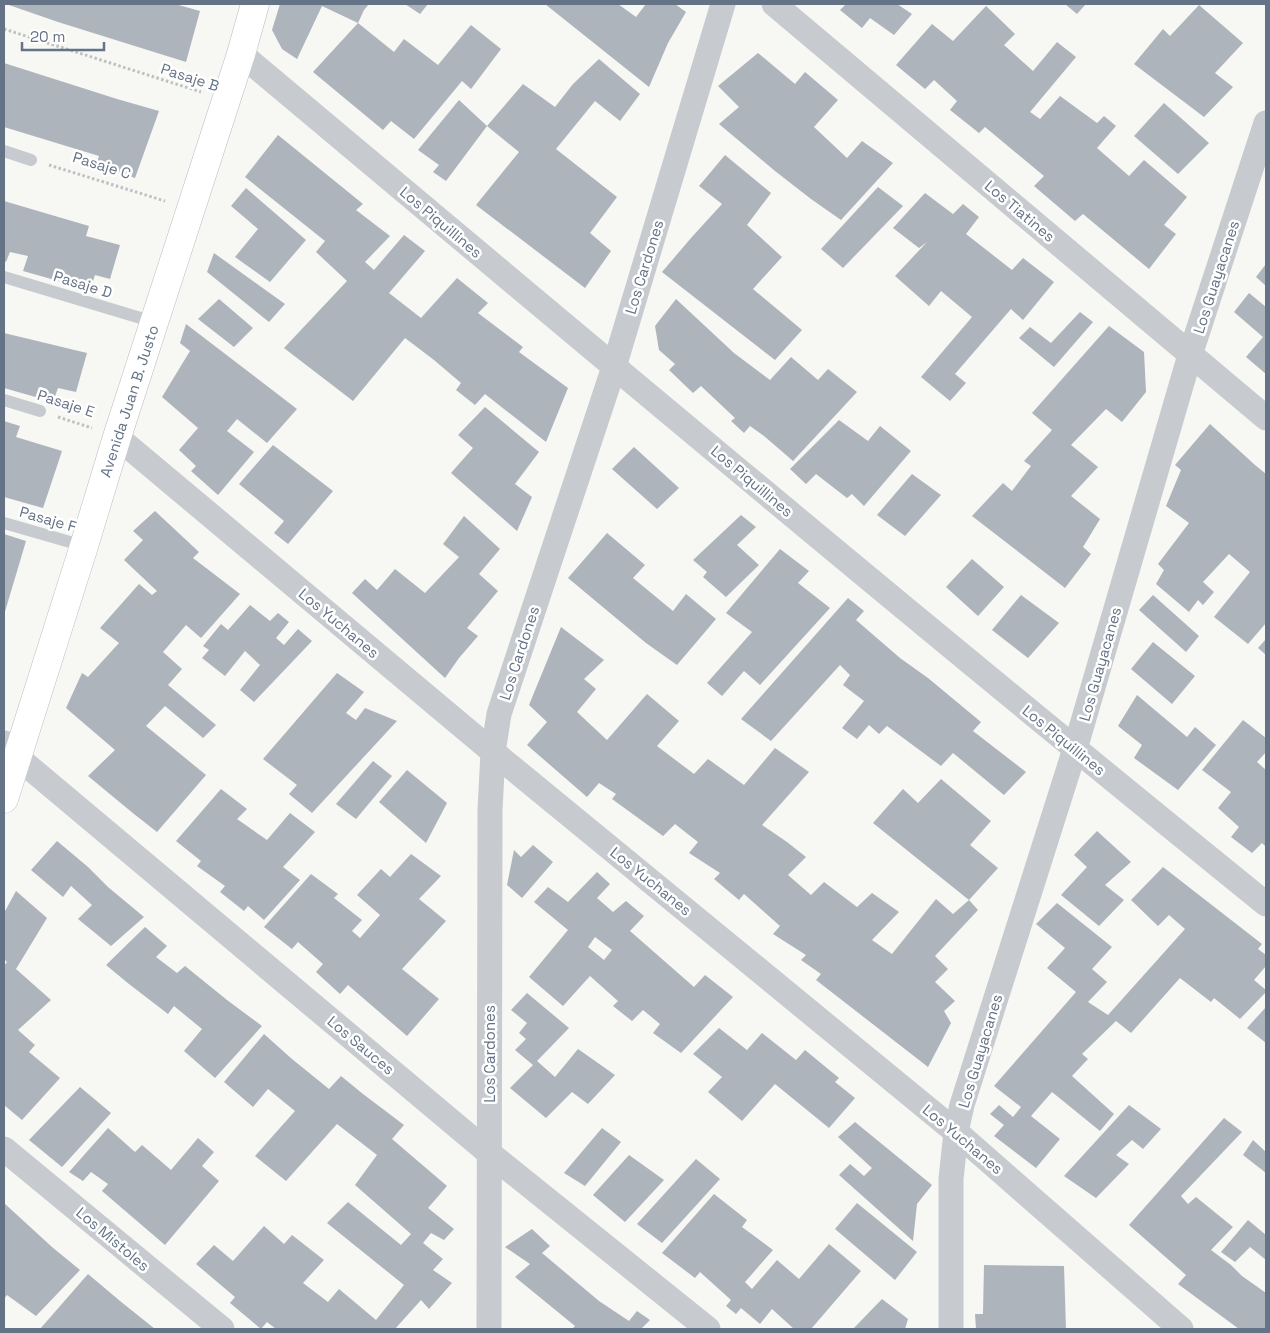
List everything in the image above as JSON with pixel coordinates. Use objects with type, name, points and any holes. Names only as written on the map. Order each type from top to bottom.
[{"type":"street","name":"Avenida Juan B. Justo","points":[[8,771],[84,546],[117,437],[241,54],[255,4]]},
{"type":"street","name":"Los Cardones","points":[[489,1329],[490,810],[493,752],[499,714],[614,367],[723,4]]},
{"type":"street","name":"Los Tiatines","points":[[774,4],[1266,418]]},
{"type":"street","name":"Los Piquillines","points":[[241,54],[614,367],[1075,749],[1266,904]]},
{"type":"street","name":"Los Guayacanes","points":[[951,1329],[951,1179],[956,1132],[962,1105],[1075,749],[1190,355],[1266,123]]},
{"type":"street","name":"Los Yuchanes","points":[[117,437],[493,752],[956,1132],[1181,1329]]},
{"type":"street","name":"Los Sauces","points":[[8,771],[708,1329]]},
{"type":"street","name":"Los Mistoles","points":[[4,1149],[222,1329]]},
{"type":"lane","points":[[4,151],[31,160]]},
{"type":"lane","name":"Pasaje D","points":[[4,277],[154,322]]},
{"type":"lane","name":"Pasaje E","points":[[4,400],[40,411]]},
{"type":"lane","name":"Pasaje F","points":[[4,523],[84,546]]},
{"type":"path","name":"Pasaje B","points":[[4,29],[226,101]]},
{"type":"path","name":"Pasaje C","points":[[31,160],[191,208]]},
{"type":"path","name":"Pasaje E","points":[[40,411],[117,437]]},
{"type":"building","points":[[6,4],[175,4],[200,11],[186,62]]},
{"type":"building","points":[[280,4],[369,4],[358,23],[322,6],[297,59],[282,49],[272,30]]},
{"type":"building","points":[[405,4],[428,4],[420,14]]},
{"type":"building","points":[[545,4],[618,4],[636,17],[646,4],[675,4],[686,12],[668,43],[649,87]]},
{"type":"building","points":[[846,4],[897,4],[912,14],[894,35],[870,18],[862,28],[840,10]]},
{"type":"building","points":[[1065,4],[1086,4],[1077,14]]},
{"type":"building","points":[[1199,5],[1243,43],[1215,73],[1233,87],[1204,117],[1134,64],[1163,29],[1170,36]]},
{"type":"building","points":[[986,6],[1015,34],[1004,45],[1033,71],[1057,42],[1076,57],[1030,112],[1040,119],[1060,96],[1097,123],[1104,116],[1116,126],[1097,148],[1129,176],[1144,160],[1187,197],[1164,225],[1176,234],[1149,269],[1083,214],[1075,221],[1034,186],[1044,176],[985,127],[979,133],[950,110],[957,101],[934,80],[925,89],[896,65],[932,24],[953,41]]},
{"type":"building","points":[[358,23],[394,52],[404,39],[438,65],[471,25],[501,49],[471,89],[462,81],[414,139],[391,121],[383,130],[313,72]]},
{"type":"building","points":[[758,53],[795,84],[805,72],[838,100],[814,127],[847,158],[862,141],[893,163],[841,220],[775,171],[719,124],[739,107],[718,86]]},
{"type":"building","points":[[599,59],[640,94],[620,121],[595,101],[556,149],[617,197],[590,233],[611,251],[585,288],[476,205],[519,152],[487,126],[523,84],[555,107],[573,84]]},
{"type":"building","points":[[4,63],[159,111],[135,178],[96,165],[99,156],[4,127]]},
{"type":"building","points":[[459,100],[487,126],[446,181],[433,172],[439,165],[418,150]]},
{"type":"building","points":[[1164,103],[1209,143],[1178,174],[1134,136]]},
{"type":"building","points":[[278,135],[363,204],[356,210],[390,236],[365,262],[374,270],[404,235],[425,251],[389,293],[421,318],[457,278],[488,303],[478,313],[523,347],[519,352],[568,388],[546,442],[485,394],[475,405],[456,390],[461,383],[405,338],[353,401],[284,348],[347,281],[316,252],[325,241],[245,177]]},
{"type":"building","points":[[725,155],[771,193],[747,225],[782,257],[753,289],[802,330],[775,360],[662,272],[722,204],[699,186]]},
{"type":"building","points":[[878,187],[903,206],[843,268],[821,249]]},
{"type":"building","points":[[246,188],[306,240],[270,282],[235,257],[258,229],[231,206]]},
{"type":"building","points":[[925,193],[953,214],[963,204],[979,217],[966,234],[1012,270],[1023,258],[1054,282],[1023,320],[1011,309],[955,374],[966,383],[950,401],[921,377],[972,317],[941,291],[929,306],[895,276],[927,242],[919,248],[893,228]]},
{"type":"building","points":[[4,201],[89,226],[86,236],[120,245],[110,279],[95,275],[90,290],[23,271],[28,256],[10,252],[6,262],[4,261]]},
{"type":"building","points":[[214,253],[285,304],[269,322],[207,272]]},
{"type":"building","points":[[1266,264],[1266,286],[1256,277]]},
{"type":"building","points":[[1249,293],[1266,307],[1266,374],[1246,357],[1263,337],[1234,312]]},
{"type":"building","points":[[219,299],[253,328],[234,347],[198,319]]},
{"type":"building","points":[[676,299],[734,353],[770,380],[791,357],[818,380],[828,369],[857,392],[793,461],[750,426],[744,433],[731,421],[735,418],[701,386],[693,393],[669,370],[675,364],[659,350],[655,326]]},
{"type":"building","points":[[1080,312],[1093,322],[1054,367],[1019,338],[1030,327],[1051,343]]},
{"type":"building","points":[[186,324],[297,409],[267,443],[237,419],[227,431],[254,452],[218,495],[191,471],[196,466],[179,450],[198,428],[162,397],[190,351],[180,343]]},
{"type":"building","points":[[1109,326],[1144,352],[1146,392],[1122,422],[1106,409],[1071,445],[1098,467],[1071,496],[1100,519],[1083,547],[1091,554],[1065,588],[972,516],[1003,483],[1012,491],[1031,466],[1024,461],[1052,430],[1032,413]]},
{"type":"building","points":[[4,333],[87,353],[76,392],[58,388],[53,402],[4,388]]},
{"type":"building","points":[[485,407],[539,452],[515,484],[532,497],[517,531],[451,473],[473,448],[458,435]]},
{"type":"building","points":[[839,420],[868,441],[880,426],[911,451],[864,506],[852,494],[847,498],[816,474],[806,484],[790,469]]},
{"type":"building","points":[[4,421],[20,426],[16,437],[62,451],[43,508],[4,497]]},
{"type":"building","points":[[1210,424],[1266,474],[1266,623],[1248,644],[1214,617],[1250,572],[1229,554],[1203,582],[1214,592],[1203,605],[1198,600],[1189,612],[1156,584],[1164,570],[1158,564],[1189,523],[1166,506],[1181,470],[1175,465]]},
{"type":"building","points":[[273,445],[333,491],[288,544],[274,533],[284,521],[239,484]]},
{"type":"building","points":[[634,447],[679,488],[657,509],[612,469]]},
{"type":"building","points":[[912,474],[941,495],[905,536],[877,515]]},
{"type":"building","points":[[155,511],[199,552],[193,558],[240,594],[201,638],[186,625],[163,652],[182,669],[168,685],[216,725],[203,738],[165,706],[146,726],[206,775],[157,832],[88,776],[115,750],[66,708],[82,673],[88,677],[119,643],[100,628],[139,584],[152,595],[157,591],[124,560],[143,540],[133,531]]},
{"type":"building","points":[[741,515],[756,527],[737,545],[759,565],[726,597],[703,577],[707,572],[693,560]]},
{"type":"building","points":[[464,516],[500,549],[479,574],[498,591],[467,628],[478,636],[445,678],[352,593],[365,579],[377,590],[395,569],[425,593],[459,557],[443,544]]},
{"type":"building","points":[[607,533],[645,565],[633,578],[673,611],[686,594],[716,619],[677,665],[646,643],[568,578]]},
{"type":"building","points":[[4,534],[26,541],[4,615]]},
{"type":"building","points":[[780,549],[809,571],[798,583],[830,608],[760,685],[744,671],[722,696],[707,683],[752,632],[726,613]]},
{"type":"building","points":[[972,559],[1004,587],[978,616],[946,587]]},
{"type":"building","points":[[1021,595],[1059,623],[1028,658],[992,630]]},
{"type":"building","points":[[1153,595],[1199,636],[1186,652],[1139,610]]},
{"type":"building","points":[[848,598],[864,611],[856,620],[900,658],[928,678],[981,722],[973,731],[1026,772],[1004,795],[953,753],[941,766],[887,726],[879,734],[869,725],[857,739],[842,728],[864,701],[843,685],[850,675],[840,665],[771,741],[741,719]]},
{"type":"building","points":[[250,605],[270,621],[278,613],[289,622],[276,638],[284,645],[298,629],[312,641],[254,702],[240,690],[260,665],[245,651],[225,676],[202,658],[209,650],[203,646],[221,624],[228,630]]},
{"type":"building","points":[[561,627],[604,660],[584,679],[596,689],[577,712],[607,740],[647,694],[679,721],[657,746],[694,774],[708,759],[744,785],[775,748],[809,772],[762,825],[806,857],[788,875],[811,895],[824,882],[857,907],[872,893],[899,912],[872,940],[892,954],[936,899],[953,914],[969,900],[978,910],[935,956],[948,969],[935,982],[955,1001],[944,1011],[951,1023],[928,1067],[816,980],[821,974],[801,960],[806,955],[773,934],[780,926],[744,894],[739,900],[714,879],[720,873],[689,853],[698,842],[675,824],[663,836],[612,799],[616,794],[599,783],[587,797],[527,745],[547,722],[529,705]]},
{"type":"building","points":[[1266,639],[1266,655],[1258,648]]},
{"type":"building","points":[[1153,642],[1195,676],[1172,704],[1131,669]]},
{"type":"building","points":[[337,673],[364,692],[346,713],[356,720],[365,708],[397,721],[312,813],[289,794],[297,785],[263,759]]},
{"type":"building","points":[[1137,695],[1187,737],[1195,727],[1216,745],[1178,790],[1134,758],[1142,745],[1118,726]]},
{"type":"building","points":[[1243,720],[1266,738],[1266,752],[1257,762],[1266,770],[1266,847],[1262,843],[1252,853],[1231,837],[1239,827],[1218,808],[1231,792],[1202,770]]},
{"type":"building","points":[[373,761],[392,776],[356,819],[336,804]]},
{"type":"building","points":[[407,770],[447,803],[426,843],[379,802]]},
{"type":"building","points":[[941,779],[991,821],[970,845],[998,868],[969,900],[873,823],[903,789],[918,803]]},
{"type":"building","points":[[221,789],[247,809],[237,819],[267,840],[290,813],[315,832],[283,867],[300,880],[264,920],[248,906],[244,911],[220,892],[225,886],[197,866],[201,861],[176,841]]},
{"type":"building","points":[[1097,831],[1131,862],[1105,885],[1124,900],[1099,926],[1061,895],[1087,867],[1074,855]]},
{"type":"building","points":[[57,841],[144,917],[111,946],[78,919],[92,905],[71,886],[63,897],[31,870]]},
{"type":"building","points":[[533,845],[553,862],[522,898],[507,885],[514,850],[521,857]]},
{"type":"building","points":[[411,854],[441,876],[419,899],[446,921],[402,969],[439,999],[407,1036],[348,985],[340,994],[316,972],[323,964],[298,942],[292,949],[264,927],[311,874],[338,894],[334,898],[362,920],[352,931],[360,938],[380,915],[357,895],[381,869],[390,877]]},
{"type":"building","points":[[1163,867],[1262,944],[1258,949],[1266,955],[1266,966],[1254,980],[1266,992],[1240,1019],[1214,998],[1211,1002],[1180,978],[1131,1033],[1116,1021],[1082,1054],[1088,1059],[1072,1076],[1114,1114],[1100,1131],[1052,1092],[1031,1116],[1060,1139],[1036,1168],[994,1136],[1004,1125],[990,1114],[999,1105],[1013,1117],[1021,1107],[994,1086],[1076,992],[1047,968],[1065,948],[1036,924],[1057,903],[1112,947],[1092,969],[1107,982],[1088,1002],[1108,1015],[1185,929],[1169,915],[1158,926],[1131,900]]},
{"type":"building","points":[[597,872],[610,884],[597,898],[613,912],[626,901],[644,916],[630,931],[694,987],[705,975],[733,997],[681,1053],[653,1033],[660,1024],[643,1010],[632,1021],[613,1006],[618,1001],[590,976],[563,1006],[529,977],[568,930],[534,902],[548,887],[568,902]],"holes":[[[595,937],[612,950],[604,960],[588,947]]]},
{"type":"building","points":[[16,891],[47,918],[16,969],[51,1000],[18,1030],[35,1045],[29,1052],[60,1078],[22,1120],[4,1105],[4,966],[7,962],[4,959],[4,913]]},
{"type":"building","points":[[145,927],[167,946],[156,957],[177,973],[185,966],[262,1026],[215,1078],[184,1051],[202,1029],[174,1006],[168,1014],[106,965]]},
{"type":"building","points":[[527,993],[569,1028],[537,1061],[555,1077],[578,1049],[615,1075],[588,1104],[572,1092],[546,1118],[510,1088],[533,1065],[515,1050],[526,1039],[519,1033],[527,1023],[511,1010]]},
{"type":"building","points":[[1266,1007],[1266,1043],[1247,1028]]},
{"type":"building","points":[[719,1028],[747,1050],[762,1033],[796,1060],[805,1050],[839,1078],[835,1082],[855,1098],[829,1128],[775,1084],[742,1121],[708,1092],[722,1077],[693,1054]]},
{"type":"building","points":[[264,1034],[329,1089],[341,1076],[404,1125],[392,1139],[447,1186],[428,1208],[454,1229],[444,1240],[431,1233],[423,1243],[443,1259],[433,1270],[452,1283],[429,1309],[421,1300],[395,1329],[276,1329],[267,1322],[261,1329],[230,1303],[235,1297],[196,1264],[214,1245],[233,1261],[264,1226],[284,1244],[292,1235],[324,1260],[303,1283],[328,1302],[339,1289],[376,1320],[404,1285],[327,1223],[348,1202],[401,1245],[411,1234],[355,1185],[377,1155],[337,1124],[286,1181],[255,1156],[295,1111],[268,1089],[253,1107],[224,1082]]},
{"type":"building","points":[[80,1087],[111,1113],[62,1167],[29,1140]]},
{"type":"building","points":[[1129,1105],[1161,1129],[1143,1149],[1132,1140],[1116,1155],[1129,1164],[1096,1198],[1064,1176]]},
{"type":"building","points":[[1224,1118],[1242,1132],[1181,1196],[1188,1204],[1196,1197],[1233,1227],[1211,1250],[1266,1293],[1266,1329],[1239,1329],[1178,1284],[1186,1275],[1129,1225]]},
{"type":"building","points":[[855,1122],[932,1185],[917,1204],[913,1241],[839,1175],[850,1164],[864,1176],[872,1168],[838,1137]]},
{"type":"building","points":[[108,1128],[135,1152],[142,1145],[171,1170],[198,1138],[214,1152],[202,1166],[219,1181],[165,1245],[102,1191],[108,1184],[91,1172],[83,1181],[69,1172]]},
{"type":"building","points":[[602,1128],[621,1142],[585,1186],[564,1173]]},
{"type":"building","points":[[1253,1140],[1266,1152],[1266,1173],[1243,1155]]},
{"type":"building","points":[[629,1155],[664,1180],[625,1222],[593,1195]]},
{"type":"building","points":[[696,1159],[720,1179],[662,1243],[637,1224]]},
{"type":"building","points":[[714,1194],[747,1220],[742,1227],[773,1250],[745,1282],[752,1289],[777,1260],[799,1279],[829,1244],[861,1271],[811,1329],[794,1329],[772,1309],[760,1324],[741,1308],[736,1314],[726,1306],[731,1300],[700,1272],[695,1278],[662,1253]]},
{"type":"building","points":[[4,1203],[80,1270],[36,1316],[7,1295],[4,1299]]},
{"type":"building","points":[[857,1203],[917,1252],[895,1280],[835,1229]]},
{"type":"building","points":[[1248,1220],[1266,1235],[1266,1260],[1250,1247],[1235,1262],[1221,1252]]},
{"type":"building","points":[[532,1229],[550,1246],[542,1253],[599,1301],[629,1321],[637,1311],[650,1320],[641,1329],[572,1329],[575,1326],[515,1277],[530,1264],[505,1247]]},
{"type":"building","points":[[984,1265],[1064,1266],[1066,1329],[976,1329],[975,1314],[983,1314]]},
{"type":"building","points":[[88,1274],[120,1301],[155,1329],[40,1329]]},
{"type":"building","points":[[882,1299],[908,1319],[905,1329],[853,1329]]}]
